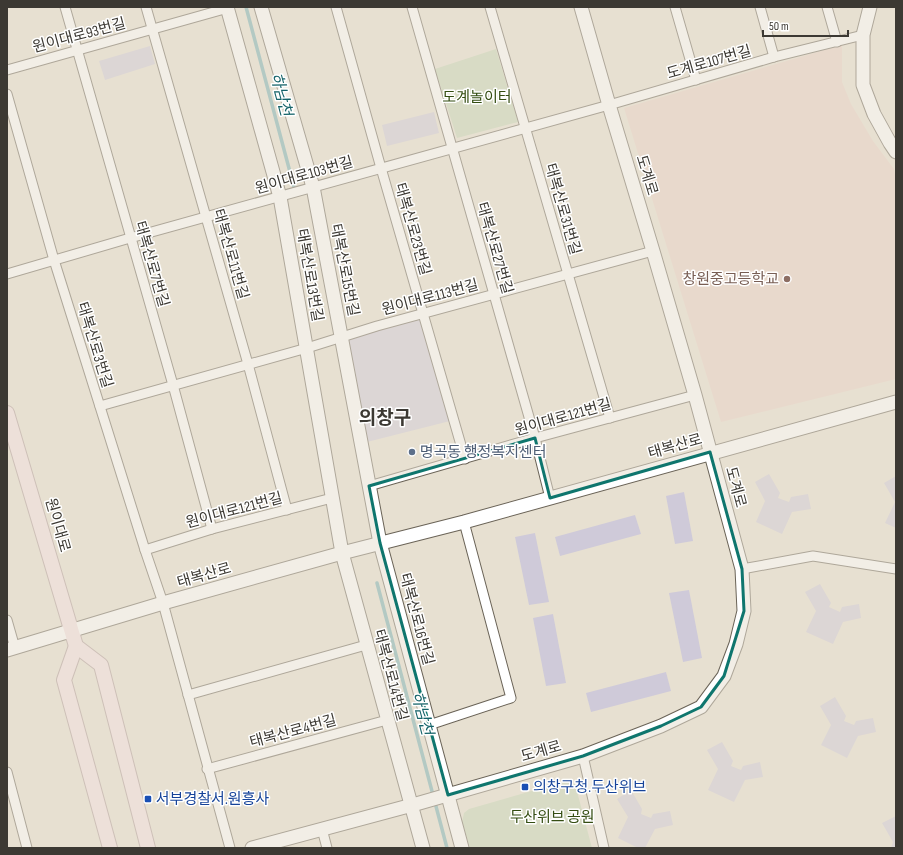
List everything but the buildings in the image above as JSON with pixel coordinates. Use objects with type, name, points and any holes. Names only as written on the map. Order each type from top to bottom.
[{"type":"main road","name":"원이대로","points":[[7,413],[10,432],[76,646]]},
{"type":"main road","points":[[110,848],[64,680],[76,646],[101,665],[148,848]]},
{"type":"street","name":"태복산로7번길","points":[[65,7],[173,385],[212,529]]},
{"type":"street","name":"태복산로11번길","points":[[146,7],[248,364],[287,510]]},
{"type":"street","name":"태복산로15번길","points":[[261,7],[313,187],[369,486],[378,544]]},
{"type":"street","name":"태복산로23번길","points":[[336,7],[465,459]]},
{"type":"street","name":"태복산로27번길","points":[[412,7],[535,438],[550,498]]},
{"type":"street","name":"태복산로31번길","points":[[490,7],[610,418]]},
{"type":"street","name":"도계로","points":[[413,804],[584,756],[661,726],[701,707],[724,676],[736,644],[744,611],[742,569],[695,395],[581,7]]},
{"type":"street","points":[[675,7],[696,80]]},
{"type":"street","points":[[760,7],[774,57]]},
{"type":"street","points":[[827,7],[837,42]]},
{"type":"street","points":[[870,7],[863,35],[863,85],[874,114],[896,152]]},
{"type":"street","name":"원이대로93번길","points":[[7,70],[228,8]]},
{"type":"street","name":"태복산로13번길","points":[[228,8],[280,197],[332,498],[345,552]]},
{"type":"street","name":"도계로107번길","points":[[609,105],[774,57],[863,35]]},
{"type":"street","name":"태복산로3번길","points":[[7,94],[54,260],[144,550],[163,603]]},
{"type":"street","name":"원이대로103번길","points":[[7,274],[130,238],[609,105]]},
{"type":"street","name":"원이대로113번길","points":[[100,406],[307,348],[377,326],[653,251]]},
{"type":"street","name":"원이대로121번길","points":[[369,486],[535,438],[695,395]]},
{"type":"street","name":"태복산로","points":[[11,649],[163,603],[345,552],[464,522],[710,452],[896,402]]},
{"type":"street","name":"원이대로121번길","points":[[144,550],[212,529],[332,498]]},
{"type":"street","points":[[429,725],[511,698],[464,522]]},
{"type":"street","name":"태복산로16번길","points":[[378,544],[429,725],[445,796],[462,848]]},
{"type":"street","name":"태복산로14번길","points":[[345,552],[366,645],[413,804],[423,848]]},
{"type":"street","points":[[742,569],[813,556],[896,569]]},
{"type":"street","points":[[163,603],[230,848]]},
{"type":"street","points":[[7,620],[11,649]]},
{"type":"street","points":[[188,695],[366,645]]},
{"type":"street","name":"태복산로4번길","points":[[207,768],[387,720]]},
{"type":"street","points":[[584,756],[604,848]]},
{"type":"street","points":[[7,772],[28,848]]},
{"type":"street","points":[[252,848],[413,804]]},
{"type":"street","points":[[322,829],[327,848]]},
{"type":"highlighted area","points":[[535,438],[550,498],[710,452],[742,569],[744,611],[724,676],[701,707],[661,726],[583,756],[448,795],[380,543],[369,486]]},
{"type":"shaded area","name":"창원중고등학교","points":[[842,45],[842,82],[851,104],[873,141],[894,169],[896,179],[896,379],[721,422],[624,108]]},
{"type":"green space","name":"도계놀이터","points":[[496,49],[518,122],[457,138],[435,69]]},
{"type":"green space","name":"두산위브 공원","points":[[563,782],[575,784],[592,848],[470,848],[462,822],[464,813],[469,809]]},
{"type":"waterway","name":"하남천","points":[[246,7],[294,187]]},
{"type":"waterway","name":"하남천","points":[[377,583],[447,848]]},
{"type":"place","name":"창원중고등학교","points":[[787,279]]},
{"type":"place","name":"명곡동 행정복지센터","points":[[412,452]]},
{"type":"place","name":"의창구청.두산위브","points":[[525,787]]},
{"type":"place","name":"서부경찰서.원흥사","points":[[148,799]]},
{"type":"district","name":"의창구","points":[[385,417]]}]
